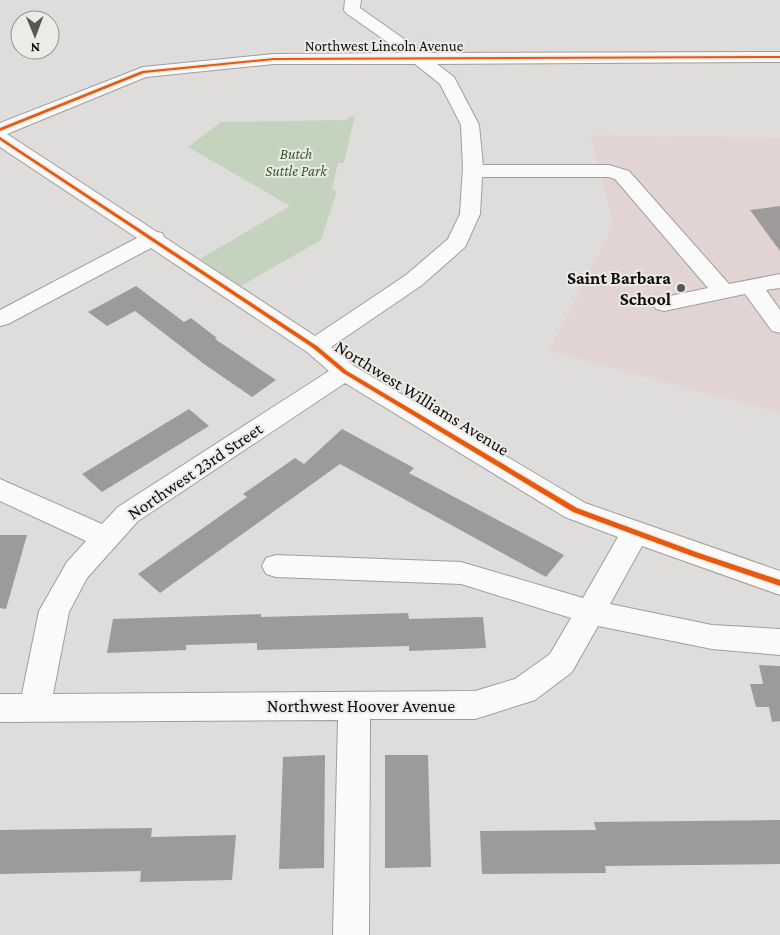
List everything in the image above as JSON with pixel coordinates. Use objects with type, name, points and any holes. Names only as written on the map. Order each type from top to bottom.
[{"type":"street","points":[[315,347],[414,280],[457,242],[470,214],[473,171],[470,125],[448,81],[420,58],[352,10],[353,0]]},
{"type":"street","name":"Northwest Lincoln Avenue","points":[[0,130],[143,72],[274,59],[780,57]]},
{"type":"street","name":"Northwest Williams Avenue","points":[[0,138],[154,238],[315,347],[345,372],[575,510],[780,583]]},
{"type":"street","points":[[473,171],[609,171],[622,175],[723,291]]},
{"type":"street","points":[[0,319],[154,238]]},
{"type":"street","points":[[664,304],[780,281]]},
{"type":"street","points":[[751,286],[776,316]]},
{"type":"street","name":"Northwest 23rd Street","points":[[34,707],[54,611],[77,570],[105,538],[128,514],[345,372]]},
{"type":"street","points":[[0,489],[105,538]]},
{"type":"street","name":"Northwest Hoover Avenue","points":[[0,708],[475,705],[524,690],[561,663],[636,533]]},
{"type":"street","points":[[276,566],[461,573],[590,612],[712,637],[780,642]]},
{"type":"street","points":[[351,935],[354,706]]},
{"type":"shaded area","name":"Saint Barbara School","points":[[590,135],[780,138],[780,413],[549,351],[613,226]]},
{"type":"green space","name":"Butch Suttle Park","points":[[355,115],[344,163],[338,163],[332,190],[337,191],[321,240],[241,286],[200,259],[290,206],[188,147],[221,122],[345,120]]},
{"type":"building","points":[[780,206],[780,251],[750,210]]},
{"type":"building","points":[[136,286],[184,322],[191,318],[217,338],[215,339],[276,380],[252,397],[204,364],[135,311],[107,326],[88,312]]},
{"type":"building","points":[[189,409],[209,426],[102,492],[82,474]]},
{"type":"building","points":[[342,429],[414,468],[409,473],[564,555],[546,577],[340,464],[160,593],[138,574],[247,497],[243,494],[295,458],[304,464]]},
{"type":"building","points":[[0,535],[27,535],[6,609],[0,608]]},
{"type":"building","points":[[408,613],[409,619],[483,617],[486,648],[409,651],[409,646],[257,650],[257,643],[186,645],[186,650],[107,653],[113,619],[261,614],[261,617]]},
{"type":"building","points":[[759,665],[780,666],[780,721],[772,722],[769,707],[756,707],[750,684],[763,684]]},
{"type":"building","points":[[325,755],[324,868],[279,869],[283,757]]},
{"type":"building","points":[[385,755],[428,755],[431,867],[385,868]]},
{"type":"building","points":[[780,820],[780,864],[605,866],[606,873],[482,874],[480,831],[596,830],[594,822]]},
{"type":"building","points":[[152,828],[151,837],[236,835],[232,880],[140,882],[141,871],[0,874],[0,830]]},
{"type":"cycle path","points":[[0,130],[143,72],[274,59],[780,57]]},
{"type":"cycle path","points":[[0,138],[315,347],[345,372],[575,510],[694,554],[780,583]]},
{"type":"place","name":"Saint Barbara School","points":[[681,288]]}]
